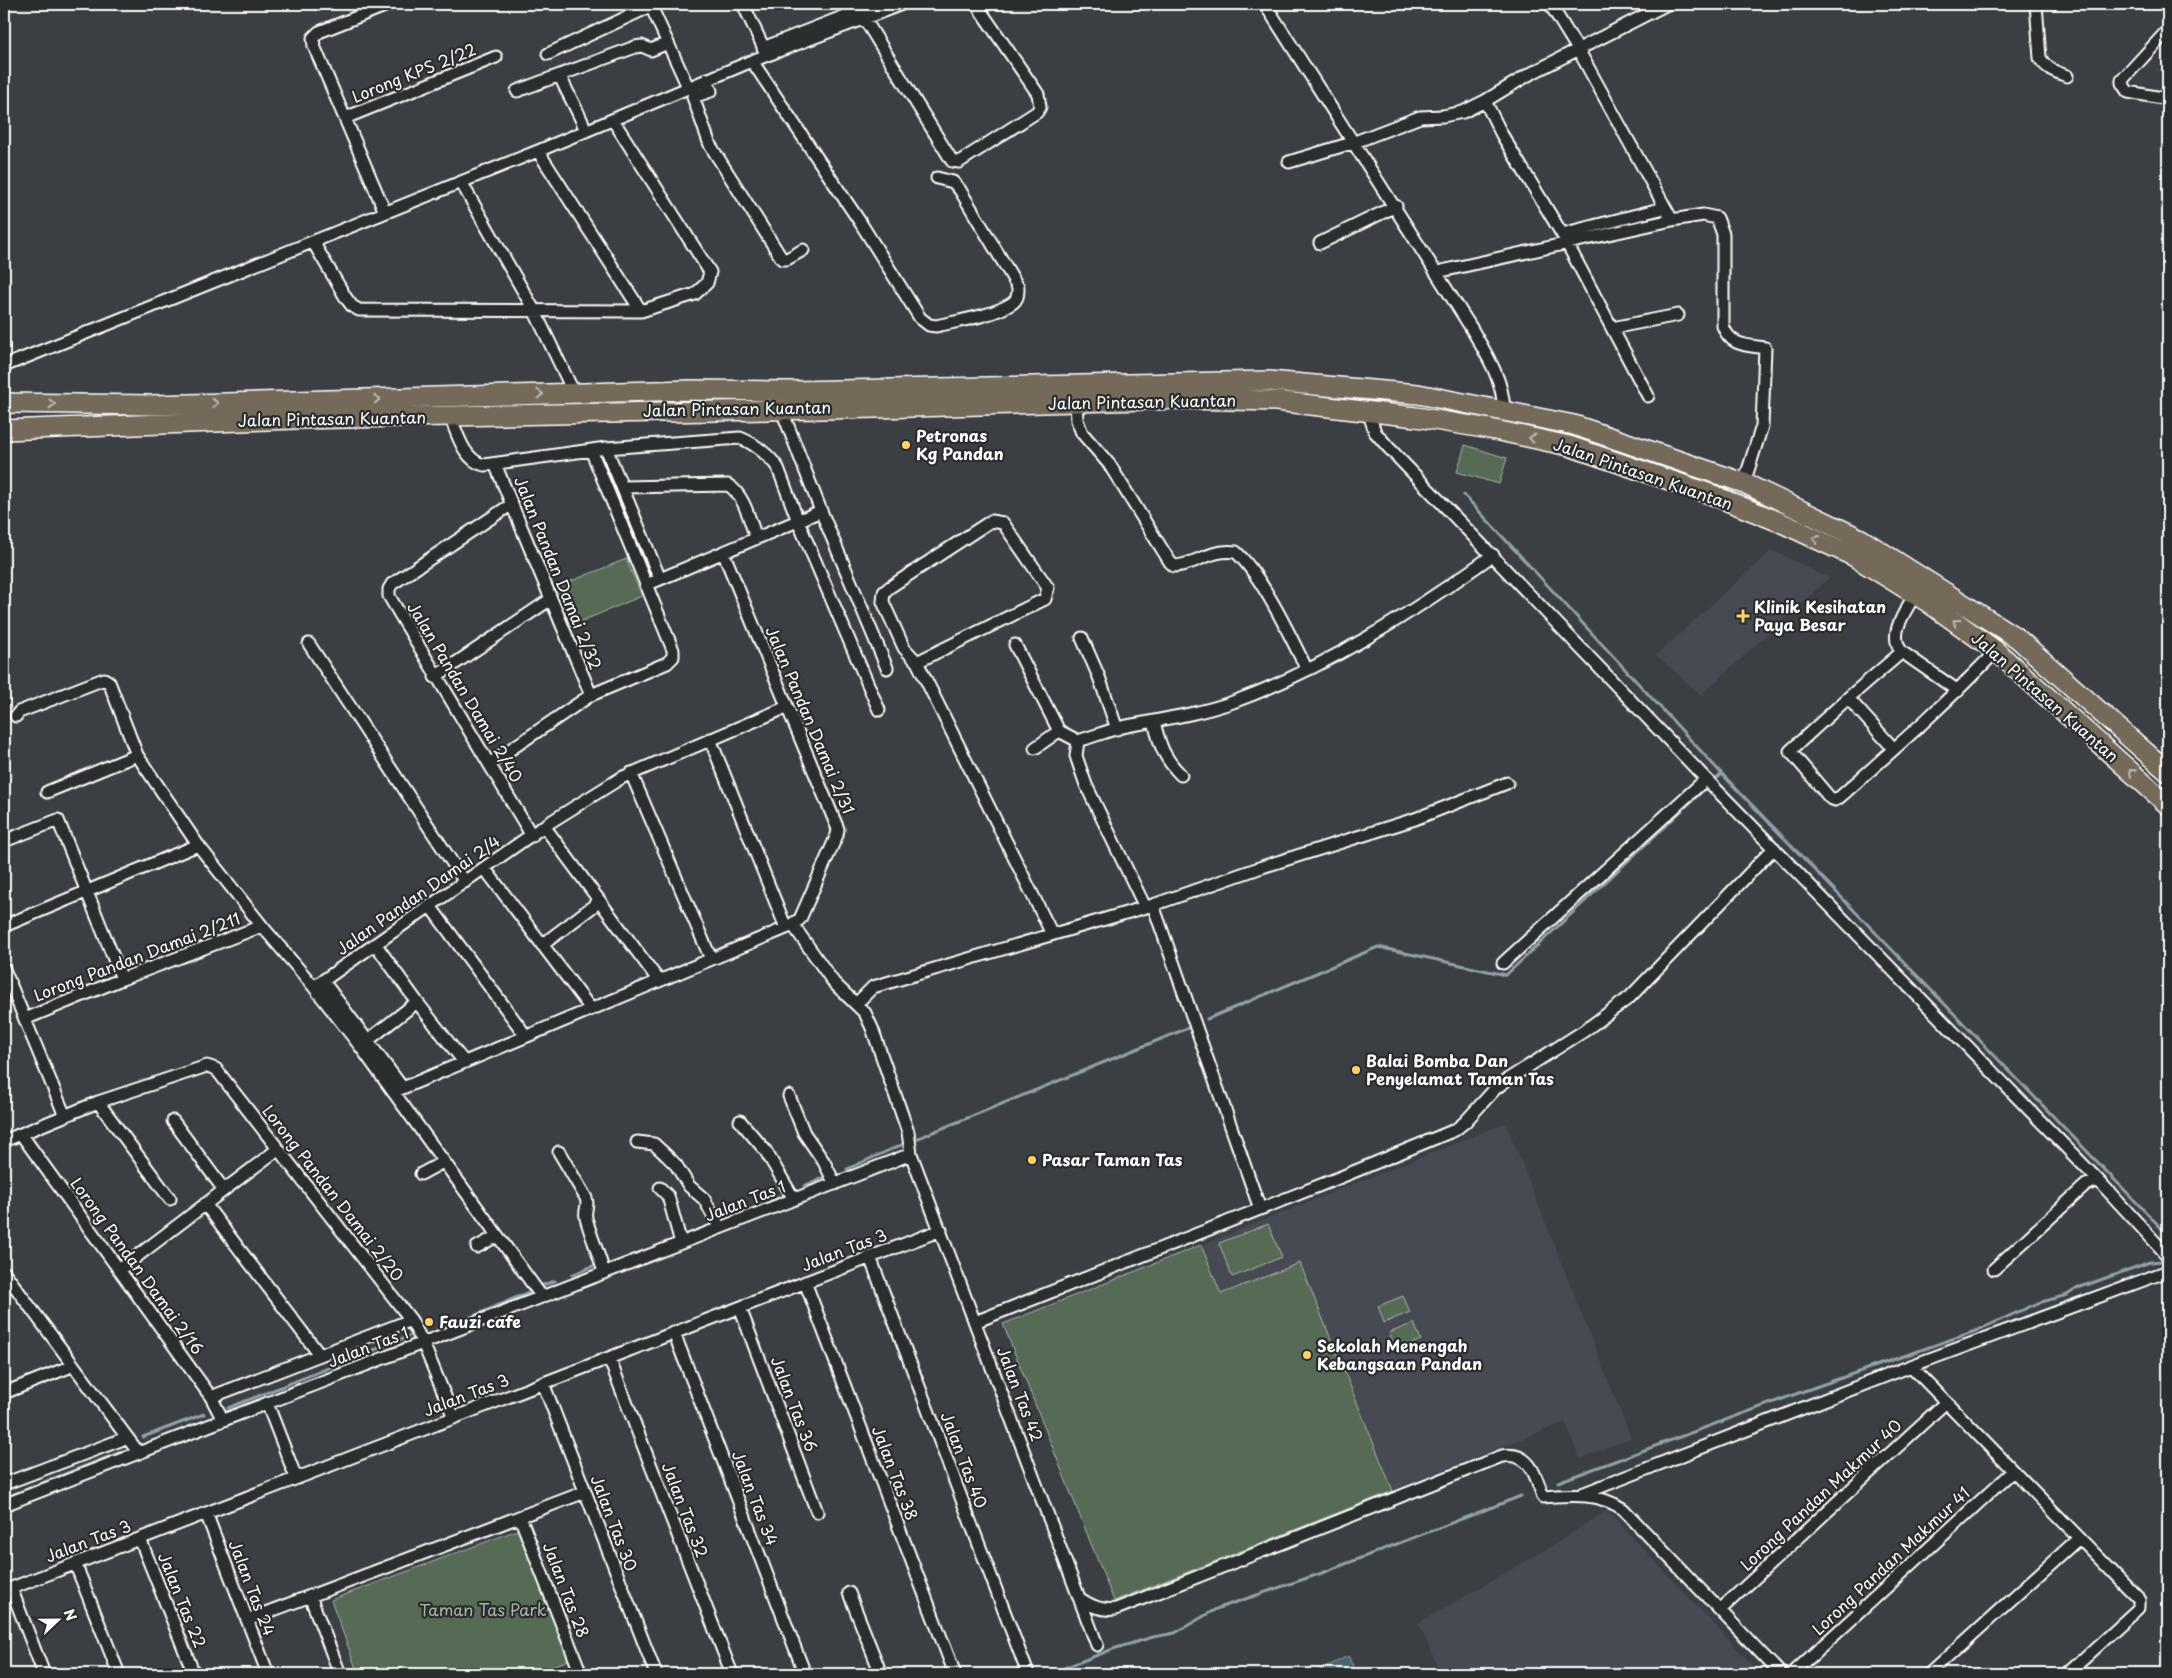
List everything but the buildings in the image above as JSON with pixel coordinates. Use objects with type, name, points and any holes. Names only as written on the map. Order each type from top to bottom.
[{"type":"highway","name":"Jalan Pintasan Kuantan","points":[[4,403],[151,405],[574,393],[1269,381],[1418,394],[1574,425],[1744,484],[1861,539],[2016,638],[2168,772]]},
{"type":"highway","name":"Jalan Pintasan Kuantan","points":[[4,430],[157,423],[781,408],[878,408],[1179,399],[1276,401],[1368,411],[1490,429],[1578,449],[1710,494],[1782,523],[1853,556],[1915,594],[1996,651],[2168,805]]},
{"type":"street","points":[[385,212],[314,46],[313,38],[320,32],[390,4]]},
{"type":"street","points":[[743,4],[765,52]]},
{"type":"street","points":[[4,366],[613,120],[752,61],[765,52],[876,4]]},
{"type":"street","points":[[765,52],[902,4]]},
{"type":"street","points":[[864,18],[952,161],[959,162],[1037,112],[1040,107],[1038,94],[976,4]]},
{"type":"street","points":[[1265,4],[1396,206],[1497,374],[1504,393],[1504,411]]},
{"type":"street","points":[[1550,4],[1579,50],[1672,220]]},
{"type":"street","points":[[1289,162],[1355,142],[1414,119],[1463,112],[1528,75],[1667,4]]},
{"type":"street","points":[[2036,4],[2040,58],[2044,65],[2051,70],[2067,76]]},
{"type":"street","points":[[548,54],[651,5],[688,87]]},
{"type":"street","points":[[2168,30],[2122,80],[2122,83],[2128,92],[2168,99]]},
{"type":"street","points":[[517,91],[635,47],[642,46],[651,50],[668,43]]},
{"type":"street","name":"Lorong KPS 2/22","points":[[345,118],[496,57]]},
{"type":"street","points":[[752,61],[860,222],[920,318],[928,325],[936,326],[991,312],[1012,303],[1018,296],[1018,287],[960,190],[953,182],[937,178]]},
{"type":"street","points":[[560,76],[586,131]]},
{"type":"street","points":[[708,79],[711,90],[693,97],[710,145],[782,259],[787,260],[803,250]]},
{"type":"street","points":[[1484,101],[1502,135],[1564,238],[1648,396]]},
{"type":"street","points":[[313,242],[346,298],[352,306],[359,310],[641,311],[695,294],[707,283],[710,272],[613,120]]},
{"type":"street","points":[[538,151],[641,311]]},
{"type":"street","points":[[461,182],[534,310],[574,393]]},
{"type":"street","points":[[1320,243],[1396,206]]},
{"type":"street","points":[[1437,272],[1564,238],[1664,208]]},
{"type":"street","points":[[1564,238],[1703,215],[1717,218],[1723,234],[1723,326],[1729,339],[1737,344],[1765,348],[1762,426],[1744,484]]},
{"type":"street","points":[[1612,328],[1678,316]]},
{"type":"street","points":[[1076,402],[1077,420],[1082,433],[1110,464],[1170,562],[1174,566],[1179,566],[1218,552],[1236,552],[1256,578],[1276,611],[1307,670]]},
{"type":"street","points":[[781,408],[821,511],[887,668]]},
{"type":"street","points":[[1368,411],[1375,432],[1388,447],[1706,779],[2098,1180],[2168,1256]]},
{"type":"street","points":[[450,416],[461,443],[478,464],[495,464],[606,448],[740,438],[747,440],[773,461],[778,468],[798,521],[879,710]]},
{"type":"street","points":[[606,448],[660,579]]},
{"type":"street","points":[[489,764],[591,695],[668,663],[672,657],[673,650],[591,450]]},
{"type":"street","name":"Jalan Pandan Damai 2/32","points":[[495,464],[591,695]]},
{"type":"street","points":[[623,487],[728,485],[740,496],[756,538]]},
{"type":"street","name":"Jalan Pandan Damai 2/40","points":[[512,504],[392,584],[389,589],[389,596],[435,677],[532,836]]},
{"type":"street","points":[[646,585],[821,511]]},
{"type":"street","points":[[917,662],[1044,599],[1048,588],[1002,523],[991,521],[890,587],[884,592],[883,602],[904,648],[917,662],[1052,934]]},
{"type":"street","name":"Jalan Pandan Damai 2/31","points":[[723,552],[838,830],[800,919],[790,927]]},
{"type":"street","points":[[1015,645],[1059,731],[1078,741],[1117,729],[1154,722],[1232,702],[1307,670],[1418,606],[1493,555]]},
{"type":"street","points":[[1915,594],[1895,632],[1897,647],[1958,691]]},
{"type":"street","points":[[435,677],[551,599]]},
{"type":"street","points":[[862,609],[883,602]]},
{"type":"street","points":[[1082,638],[1099,677],[1117,729]]},
{"type":"street","points":[[309,644],[465,882]]},
{"type":"street","points":[[1902,652],[1790,751],[1830,798],[1835,800],[1840,798],[1958,691],[1996,651]]},
{"type":"street","points":[[16,716],[19,712],[104,679],[109,682],[137,755],[198,845],[262,926],[319,984],[364,1043],[443,1162],[542,1297]]},
{"type":"street","points":[[1848,698],[1894,749]]},
{"type":"street","name":"Jalan Pandan Damai 2/4","points":[[319,984],[544,826],[631,773],[787,707]]},
{"type":"street","points":[[1154,722],[1160,746],[1168,763],[1181,775]]},
{"type":"street","points":[[1035,748],[1059,731]]},
{"type":"street","name":"Jalan Tas 42","points":[[710,739],[790,927],[834,983],[866,1013],[908,1132],[911,1154],[1097,1645]]},
{"type":"street","points":[[1078,741],[1076,756],[1086,785],[1149,906],[1260,1209]]},
{"type":"street","points":[[47,792],[137,755]]},
{"type":"street","points":[[631,773],[711,959]]},
{"type":"street","points":[[1503,963],[1706,779]]},
{"type":"street","points":[[857,1003],[873,987],[1149,906],[1262,867],[1415,819],[1507,783]]},
{"type":"street","points":[[4,841],[58,820],[122,978]]},
{"type":"street","points":[[544,826],[659,981]]},
{"type":"street","points":[[4,926],[198,845]]},
{"type":"street","points":[[975,1322],[1367,1166],[1461,1126],[1495,1089],[1508,1078],[1584,1032],[1630,997],[1774,848]]},
{"type":"street","points":[[485,868],[590,1009]]},
{"type":"street","points":[[542,945],[600,901]]},
{"type":"street","points":[[430,906],[526,1036]]},
{"type":"street","name":"Lorong Pandan Damai 2/211","points":[[25,1019],[122,978],[262,926]]},
{"type":"street","points":[[397,1090],[790,927]]},
{"type":"street","points":[[376,945],[464,1062]]},
{"type":"street","points":[[4,969],[65,1116]]},
{"type":"street","points":[[364,1043],[417,1002]]},
{"type":"street","name":"Lorong Pandan Damai 2/20","points":[[98,1102],[207,1066],[212,1066],[411,1320],[423,1343],[454,1418]]},
{"type":"street","points":[[789,1096],[804,1133],[824,1162],[835,1184]]},
{"type":"street","points":[[4,1141],[98,1102],[170,1199]]},
{"type":"street","points":[[173,1121],[224,1190]]},
{"type":"street","points":[[740,1121],[765,1150],[794,1200]]},
{"type":"street","name":"Lorong Pandan Damai 2/16","points":[[21,1134],[211,1397],[223,1420]]},
{"type":"street","points":[[637,1142],[654,1144],[676,1165],[689,1186],[704,1199],[720,1228]]},
{"type":"street","points":[[119,1270],[278,1149]]},
{"type":"street","points":[[559,1152],[588,1203],[585,1216],[595,1241],[604,1273]]},
{"type":"street","name":"Jalan Tas 1","points":[[4,1505],[911,1154]]},
{"type":"street","points":[[421,1174],[443,1162]]},
{"type":"street","points":[[1994,1269],[2086,1185],[2098,1180]]},
{"type":"street","points":[[660,1188],[668,1196],[681,1243]]},
{"type":"street","points":[[205,1204],[319,1354]]},
{"type":"street","name":"Jalan Tas 3","points":[[7,1590],[940,1230]]},
{"type":"street","points":[[477,1247],[497,1236]]},
{"type":"street","name":"Jalan Tas 40","points":[[870,1257],[1028,1674]]},
{"type":"street","points":[[1079,1598],[1098,1608],[1116,1609],[1502,1456],[1520,1456],[1530,1463],[1543,1497],[1582,1494],[1911,1366],[2168,1271]]},
{"type":"street","points":[[4,1272],[72,1366],[138,1452]]},
{"type":"street","name":"Jalan Tas 38","points":[[805,1282],[955,1674]]},
{"type":"street","name":"Jalan Tas 36","points":[[740,1308],[817,1512]]},
{"type":"street","points":[[211,1397],[411,1320]]},
{"type":"street","name":"Jalan Tas 34","points":[[674,1333],[805,1674]]},
{"type":"street","name":"Jalan Tas 32","points":[[609,1358],[732,1674]]},
{"type":"street","points":[[4,1393],[72,1366]]},
{"type":"street","points":[[1911,1366],[1945,1403],[2139,1599],[2141,1604],[2139,1608],[2067,1674]]},
{"type":"street","name":"Jalan Tas 30","points":[[543,1383],[656,1674]]},
{"type":"street","points":[[266,1403],[296,1478]]},
{"type":"street","name":"Lorong Pandan Makmur 40","points":[[1720,1610],[1945,1403]]},
{"type":"street","points":[[4,1484],[126,1438]]},
{"type":"street","name":"Lorong Pandan Makmur 41","points":[[1792,1674],[2013,1471]]},
{"type":"street","points":[[247,1620],[585,1492]]},
{"type":"street","points":[[1582,1494],[1611,1501],[1623,1509],[1781,1674]]},
{"type":"street","name":"Jalan Tas 24","points":[[206,1513],[268,1674]]},
{"type":"street","name":"Jalan Tas 28","points":[[520,1517],[581,1674]]},
{"type":"street","name":"Jalan Tas 22","points":[[140,1538],[194,1674]]},
{"type":"street","points":[[1929,1674],[2079,1538]]},
{"type":"street","points":[[75,1564],[119,1674]]},
{"type":"street","points":[[7,1590],[44,1674]]},
{"type":"street","points":[[849,1593],[881,1674]]},
{"type":"street","points":[[310,1596],[340,1674]]},
{"type":"shaded area","name":"Klinik Kesihatan Paya Besar","points":[[1772,550],[1829,578],[1701,695],[1656,655]]},
{"type":"shaded area","name":"Sekolah Menengah Kebangsaan Pandan","points":[[1506,1123],[1631,1438],[1580,1459],[1565,1422],[1114,1601],[1003,1324]]},
{"type":"shaded area","points":[[1607,1510],[1761,1674],[1441,1674],[1418,1623],[1547,1549]]},
{"type":"green space","points":[[1465,445],[1507,458],[1499,484],[1457,472]]},
{"type":"green space","points":[[626,559],[642,596],[570,626],[554,588]]},
{"type":"green space","points":[[1268,1224],[1282,1257],[1232,1277],[1219,1243]]},
{"type":"green space","points":[[1201,1245],[1221,1294],[1300,1263],[1393,1491],[1114,1601],[1003,1324]]},
{"type":"green space","points":[[1403,1296],[1410,1312],[1384,1323],[1378,1306]]},
{"type":"green space","points":[[1414,1323],[1421,1340],[1396,1350],[1389,1333]]},
{"type":"green space","name":"Taman Tas Park","points":[[523,1528],[572,1659],[529,1674],[358,1674],[331,1600]]},
{"type":"water","points":[[1348,1656],[1357,1674],[1312,1674]]},
{"type":"waterway","points":[[1464,495],[1722,774],[2168,1235]]},
{"type":"waterway","points":[[1715,780],[1722,774]]},
{"type":"waterway","points":[[1207,1019],[1378,947],[1506,975],[1707,787]]},
{"type":"waterway","points":[[916,1139],[1188,1028]]},
{"type":"waterway","points":[[847,1169],[901,1145]]},
{"type":"waterway","points":[[804,1186],[823,1178]]},
{"type":"waterway","points":[[755,1209],[783,1195]]},
{"type":"waterway","points":[[721,1221],[730,1217]]},
{"type":"waterway","points":[[690,1234],[710,1226]]},
{"type":"waterway","points":[[1558,1482],[1804,1391],[1978,1330],[2038,1303],[2067,1295],[2078,1288],[2150,1262],[2163,1261]]},
{"type":"waterway","points":[[572,1275],[593,1266]]},
{"type":"waterway","points":[[543,1285],[555,1281]]},
{"type":"waterway","points":[[460,1322],[529,1292]]},
{"type":"waterway","points":[[228,1408],[409,1336]]},
{"type":"waterway","points":[[143,1437],[204,1414]]},
{"type":"waterway","points":[[4,1498],[121,1452]]},
{"type":"waterway","points":[[1049,1674],[1113,1649],[1153,1637],[1175,1633],[1216,1609],[1322,1573],[1521,1496]]},
{"type":"place","name":"Petronas Kg Pandan","points":[[906,445]]},
{"type":"place","name":"Klinik Kesihatan Paya Besar","points":[[1743,616]]},
{"type":"place","name":"Balai Bomba Dan Penyelamat Taman Tas","points":[[1356,1070]]},
{"type":"place","name":"Pasar Taman Tas","points":[[1032,1160]]},
{"type":"place","name":"Fauzi cafe","points":[[429,1322]]},
{"type":"place","name":"Sekolah Menengah Kebangsaan Pandan","points":[[1307,1355]]}]
